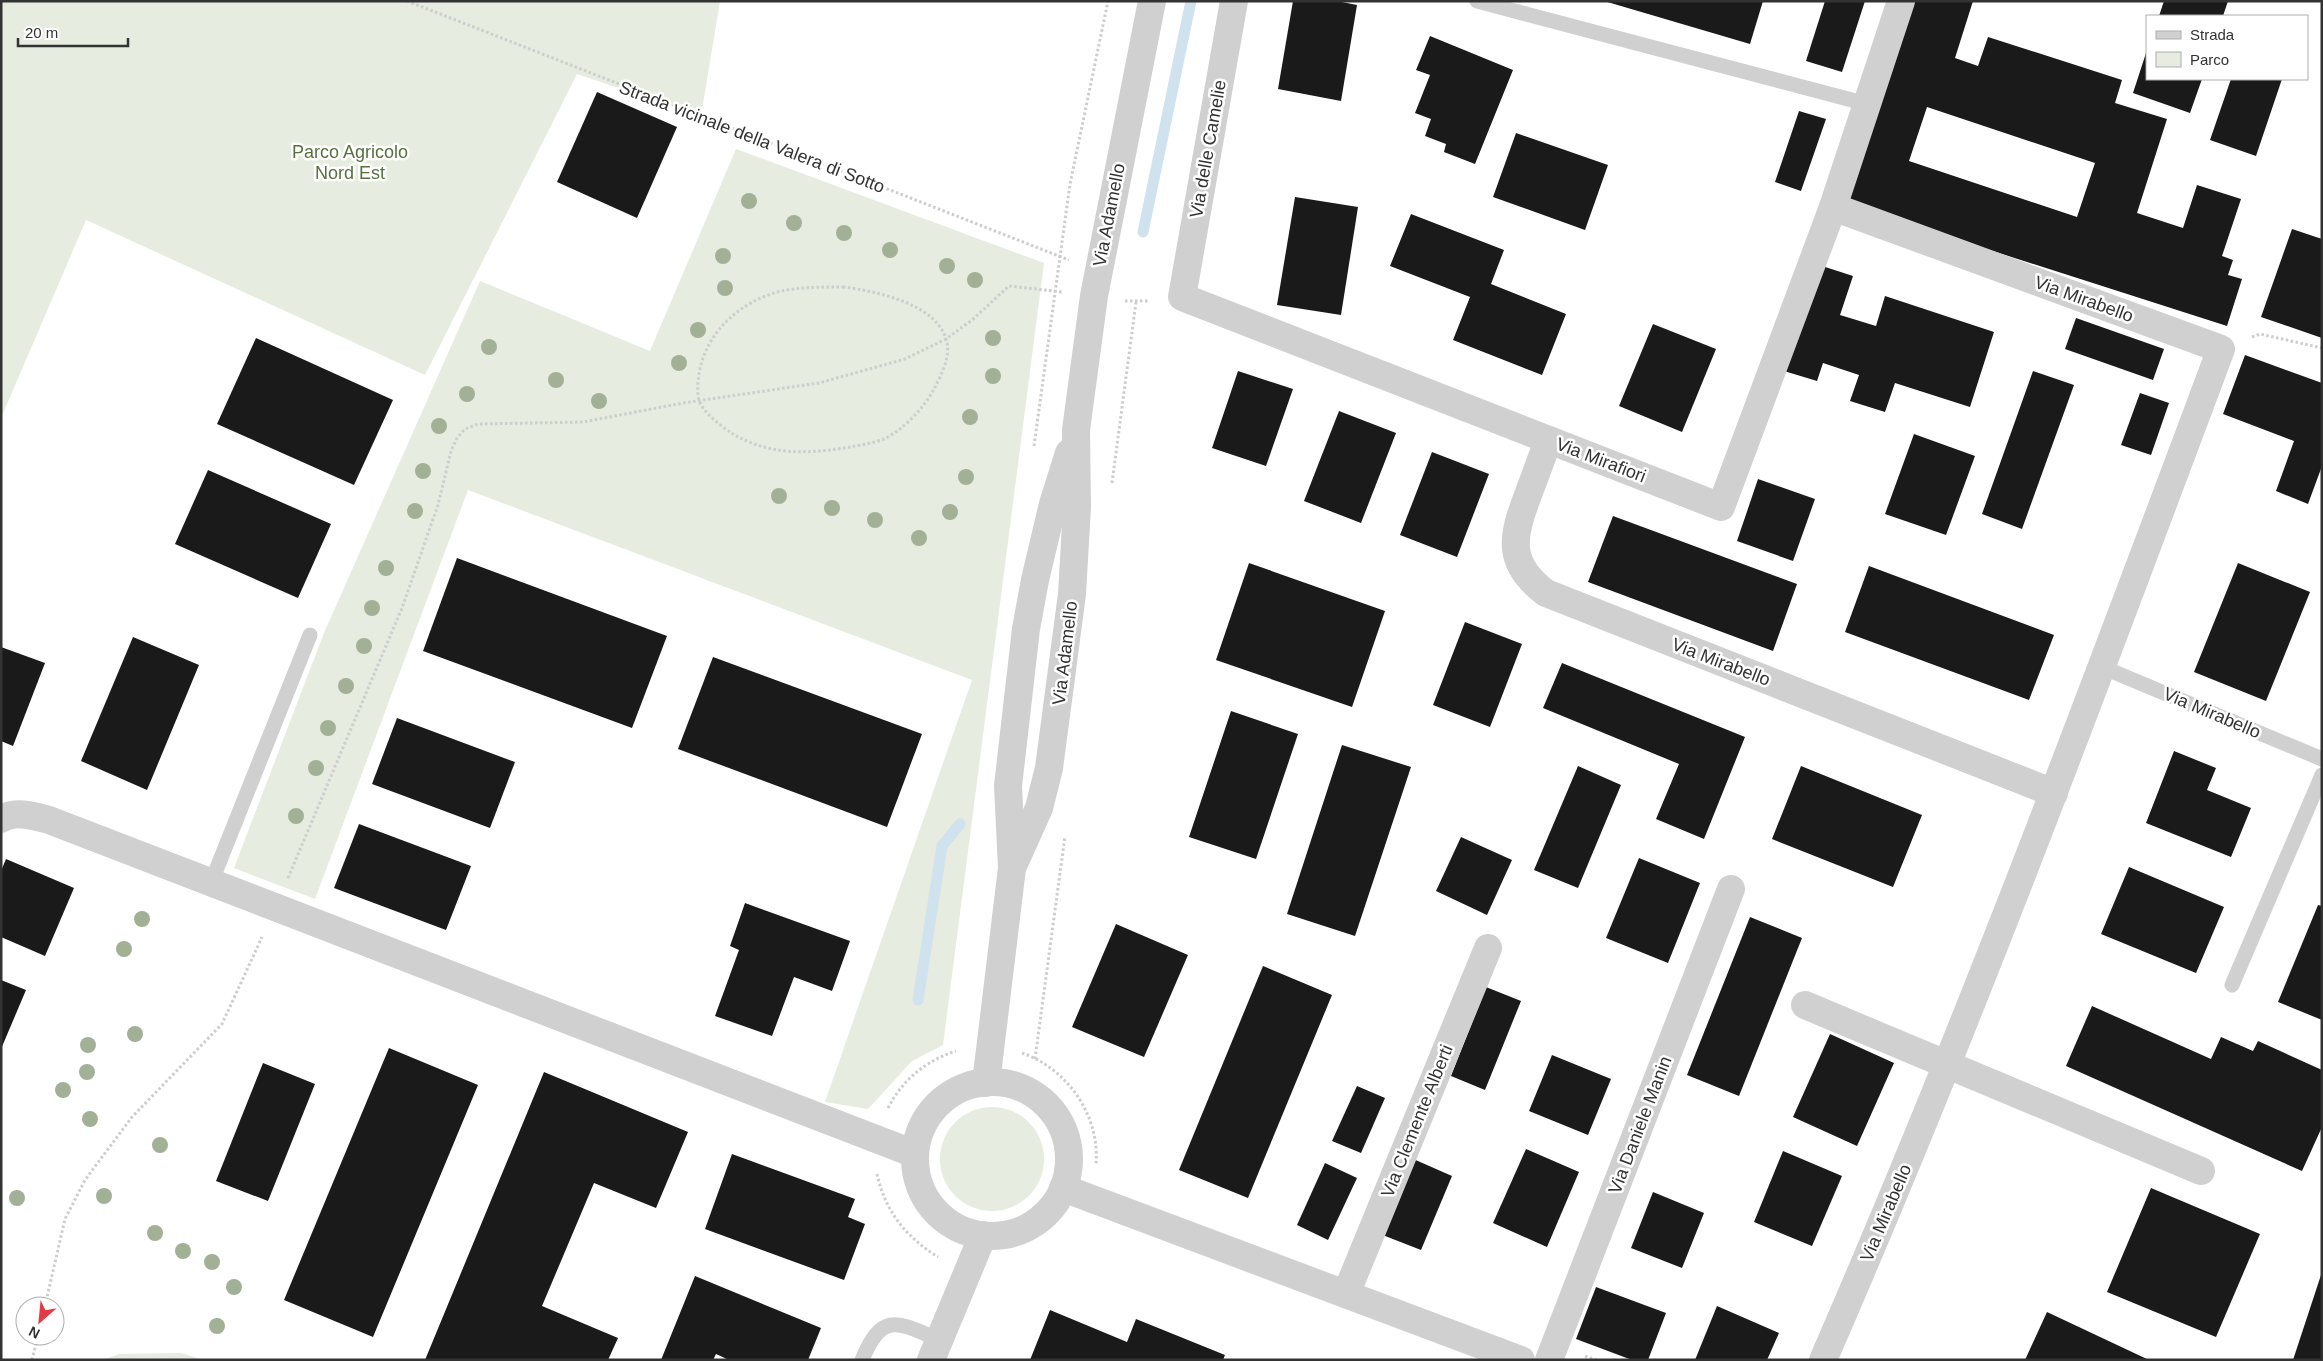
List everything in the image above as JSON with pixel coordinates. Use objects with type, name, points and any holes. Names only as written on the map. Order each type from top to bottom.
[{"type":"street","name":"Via Adamello","points":[[1012,868],[1039,808],[1051,759],[1075,564],[1077,507],[1076,430],[1097,272],[1152,1]]},
{"type":"street","name":"Via delle Camelie","points":[[1182,297],[1234,1]]},
{"type":"street","points":[[1833,207],[1901,1]]},
{"type":"street","name":"Via Mirafiori","points":[[1182,297],[1721,507],[1833,207]]},
{"type":"street","name":"Via Mirabello","points":[[1823,1360],[1888,1210],[2054,793],[2221,350],[1833,207]]},
{"type":"street","name":"Via Adamello","points":[[986,1083],[1012,868],[1008,786],[1026,629],[1035,580],[1053,504],[1076,430]]},
{"type":"street","name":"Via Mirabello","points":[[1548,440],[1519,517],[1514,541],[1517,557],[1524,571],[1531,582],[1546,593],[2054,793]]},
{"type":"street","points":[[3,818],[29,815],[49,820],[915,1154]]},
{"type":"street","name":"Via Daniele Manin","points":[[1549,1360],[1731,890]]},
{"type":"street","name":"Via Clemente Alberti","points":[[1346,1294],[1488,948]]},
{"type":"street","points":[[1805,1005],[2201,1171]]},
{"type":"street","points":[[986,1083],[1009,1084],[1024,1089],[1037,1097],[1054,1113],[1062,1126],[1068,1149],[1068,1172],[1063,1188],[1052,1207],[1035,1223],[1006,1234],[983,1235],[961,1229],[936,1211],[920,1184],[915,1154],[924,1124],[937,1105],[956,1091],[986,1083]]},
{"type":"street","points":[[1063,1188],[1521,1360]]},
{"type":"street","points":[[935,1350],[983,1235]]},
{"type":"lane","points":[[1477,1],[1867,104]]},
{"type":"lane","points":[[211,883],[310,635]]},
{"type":"lane","name":"Via Mirabello","points":[[2102,667],[2322,759]]},
{"type":"lane","points":[[2232,985],[2322,775]]},
{"type":"lane","points":[[862,1360],[875,1334],[883,1327],[893,1324],[914,1329],[935,1350]]},
{"type":"path","name":"Strada vicinale della Valera di Sotto","points":[[407,1],[1097,272]]},
{"type":"path","points":[[47,1296],[65,1219],[85,1180],[132,1117],[222,1024],[276,908],[402,608],[438,505],[451,451],[457,438],[465,429],[478,424],[583,422],[699,401],[819,383],[905,359],[946,339],[972,320],[1009,286],[1054,291],[1070,184],[1108,1]]},
{"type":"path","points":[[843,287],[867,290],[910,305],[934,319],[946,339],[947,358],[932,392],[923,406],[906,423],[884,439],[830,450],[779,451],[745,441],[730,432],[711,416],[699,401],[699,369],[704,351],[714,335],[733,316],[757,301],[785,290],[843,287]]},
{"type":"path","points":[[2221,350],[2260,334],[2322,348]]},
{"type":"path","points":[[32,1360],[36,1346]]},
{"type":"green space","name":"Parco Agricolo Nord Est","points":[[1,1],[720,1],[701,116],[577,74],[425,375],[86,220],[1,418]]},
{"type":"green space","points":[[736,149],[1044,263],[943,1045],[912,1061],[868,1109],[825,1102],[972,680],[468,490],[315,899],[234,868],[324,633],[480,281],[650,351]]},
{"type":"green space","points":[[992,1107],[1012,1111],[1029,1122],[1040,1139],[1044,1159],[1040,1179],[1029,1196],[1012,1207],[992,1211],[972,1207],[955,1196],[944,1179],[940,1159],[944,1139],[955,1122],[972,1111]]},
{"type":"green space","points":[[181,1353],[204,1360],[103,1360],[119,1354]]},
{"type":"building","points":[[1293,1],[1337,1],[1357,5],[1341,101],[1278,89]]},
{"type":"building","points":[[1604,1],[1763,1],[1750,44]]},
{"type":"building","points":[[1825,1],[1865,1],[1842,72],[1806,61]]},
{"type":"building","points":[[1910,1],[1973,1],[1955,58],[1978,66],[1988,37],[2122,80],[2115,103],[2167,119],[2137,213],[2183,228],[2197,185],[2241,199],[2222,256],[2233,260],[2228,275],[2242,279],[2227,326],[1846,204]],"holes":[[[1927,107],[2095,163],[2077,217],[1909,161]]]},
{"type":"building","points":[[2164,1],[2228,1],[2223,15],[2159,15]]},
{"type":"building","points":[[1430,36],[1513,70],[1475,164],[1444,152],[1446,144],[1425,136],[1431,119],[1415,113],[1430,75],[1416,70]]},
{"type":"building","points":[[2146,53],[2146,80],[2202,80],[2190,113],[2133,93]]},
{"type":"building","points":[[2231,80],[2282,80],[2256,156],[2210,140]]},
{"type":"building","points":[[597,92],[677,127],[637,218],[557,182]]},
{"type":"building","points":[[1799,111],[1826,119],[1801,191],[1775,182]]},
{"type":"building","points":[[1516,133],[1608,165],[1585,230],[1493,197]]},
{"type":"building","points":[[1295,197],[1358,207],[1341,315],[1277,305]]},
{"type":"building","points":[[1411,214],[1504,250],[1491,284],[1566,314],[1542,375],[1453,340],[1470,297],[1390,266]]},
{"type":"building","points":[[2292,229],[2322,239],[2322,338],[2261,317]]},
{"type":"building","points":[[1819,265],[1853,276],[1840,315],[1876,326],[1885,296],[1994,332],[1970,407],[1895,383],[1885,412],[1850,401],[1859,375],[1823,363],[1817,381],[1784,371]]},
{"type":"building","points":[[2076,318],[2164,349],[2153,380],[2065,349]]},
{"type":"building","points":[[1653,324],[1716,349],[1682,432],[1619,406]]},
{"type":"building","points":[[256,338],[393,400],[354,485],[217,424]]},
{"type":"building","points":[[2245,355],[2322,383],[2322,466],[2308,504],[2276,491],[2294,441],[2223,414]]},
{"type":"building","points":[[1238,371],[1293,389],[1266,466],[1212,448]]},
{"type":"building","points":[[2033,371],[2074,385],[2022,529],[1982,514]]},
{"type":"building","points":[[2140,393],[2169,403],[2151,455],[2121,445]]},
{"type":"building","points":[[1339,411],[1396,433],[1361,523],[1304,501]]},
{"type":"building","points":[[1914,434],[1975,456],[1946,535],[1885,514]]},
{"type":"building","points":[[1432,452],[1489,474],[1457,557],[1400,535]]},
{"type":"building","points":[[208,470],[331,524],[298,598],[175,544]]},
{"type":"building","points":[[1758,479],[1815,499],[1793,561],[1737,541]]},
{"type":"building","points":[[1613,516],[1797,584],[1773,651],[1588,582]]},
{"type":"building","points":[[457,558],[667,636],[632,728],[423,651]]},
{"type":"building","points":[[1249,563],[1385,611],[1352,707],[1216,660]]},
{"type":"building","points":[[2238,563],[2310,592],[2266,701],[2194,672]]},
{"type":"building","points":[[1869,566],[2054,635],[2029,700],[1845,632]]},
{"type":"building","points":[[1465,622],[1522,644],[1490,727],[1433,705]]},
{"type":"building","points":[[133,637],[199,665],[147,790],[81,761]]},
{"type":"building","points":[[1,647],[45,663],[13,746],[1,741]]},
{"type":"building","points":[[713,657],[922,734],[887,827],[678,749]]},
{"type":"building","points":[[1562,663],[1745,737],[1704,839],[1656,819],[1679,764],[1543,708]]},
{"type":"building","points":[[1231,711],[1298,734],[1256,859],[1189,837]]},
{"type":"building","points":[[397,718],[515,762],[490,828],[372,784]]},
{"type":"building","points":[[1342,745],[1411,767],[1355,936],[1287,914]]},
{"type":"building","points":[[2174,751],[2216,768],[2207,790],[2251,808],[2231,857],[2146,823]]},
{"type":"building","points":[[1578,766],[1621,785],[1578,888],[1534,870]]},
{"type":"building","points":[[1801,766],[1922,815],[1893,887],[1772,839]]},
{"type":"building","points":[[359,824],[471,866],[446,930],[334,888]]},
{"type":"building","points":[[1461,837],[1512,860],[1487,915],[1436,891]]},
{"type":"building","points":[[1639,858],[1700,883],[1668,963],[1606,938]]},
{"type":"building","points":[[6,859],[74,888],[45,956],[1,937],[1,871]]},
{"type":"building","points":[[2129,867],[2224,907],[2196,973],[2101,934]]},
{"type":"building","points":[[745,903],[850,941],[832,991],[794,977],[772,1036],[715,1016],[739,950],[730,946]]},
{"type":"building","points":[[2318,905],[2322,906],[2322,1020],[2278,1002]]},
{"type":"building","points":[[1750,917],[1802,938],[1739,1096],[1687,1075]]},
{"type":"building","points":[[1116,924],[1188,955],[1144,1057],[1072,1027]]},
{"type":"building","points":[[1263,966],[1332,995],[1248,1198],[1179,1170]]},
{"type":"building","points":[[1,980],[26,990],[1,1049]]},
{"type":"building","points":[[1486,987],[1521,1001],[1485,1090],[1451,1076]]},
{"type":"building","points":[[2092,1006],[2211,1059],[2221,1037],[2253,1051],[2258,1041],[2322,1070],[2322,1127],[2302,1171],[2066,1066]]},
{"type":"building","points":[[1830,1034],[1894,1063],[1857,1146],[1793,1117]]},
{"type":"building","points":[[389,1048],[478,1085],[373,1337],[284,1300]]},
{"type":"building","points":[[1552,1055],[1611,1079],[1588,1135],[1529,1111]]},
{"type":"building","points":[[263,1063],[315,1084],[268,1201],[216,1181]]},
{"type":"building","points":[[544,1072],[688,1132],[656,1208],[594,1183],[542,1306],[618,1338],[608,1360],[425,1360]]},
{"type":"building","points":[[1357,1086],[1385,1098],[1361,1153],[1332,1141]]},
{"type":"building","points":[[1526,1149],[1579,1172],[1547,1247],[1493,1223]]},
{"type":"building","points":[[1783,1151],[1842,1176],[1812,1246],[1754,1222]]},
{"type":"building","points":[[732,1154],[855,1199],[848,1217],[865,1224],[844,1280],[705,1229]]},
{"type":"building","points":[[1411,1158],[1452,1176],[1421,1250],[1380,1234]]},
{"type":"building","points":[[1325,1163],[1357,1178],[1328,1240],[1297,1225]]},
{"type":"building","points":[[2151,1188],[2260,1234],[2216,1337],[2107,1292]]},
{"type":"building","points":[[1653,1192],[1704,1213],[1682,1268],[1631,1248]]},
{"type":"building","points":[[2321,1275],[2322,1360],[2293,1360]]},
{"type":"building","points":[[695,1276],[821,1328],[808,1360],[729,1360],[716,1354],[713,1360],[661,1360]]},
{"type":"building","points":[[1596,1287],[1666,1313],[1648,1360],[1632,1360],[1576,1339]]},
{"type":"building","points":[[1717,1306],[1779,1333],[1767,1360],[1695,1360]]},
{"type":"building","points":[[1050,1310],[1127,1342],[1136,1319],[1225,1355],[1223,1360],[1030,1360]]},
{"type":"building","points":[[2047,1312],[2149,1360],[2025,1360]]},
{"type":"waterway","points":[[1143,232],[1191,1]]},
{"type":"waterway","points":[[918,1000],[942,846],[960,824]]}]
